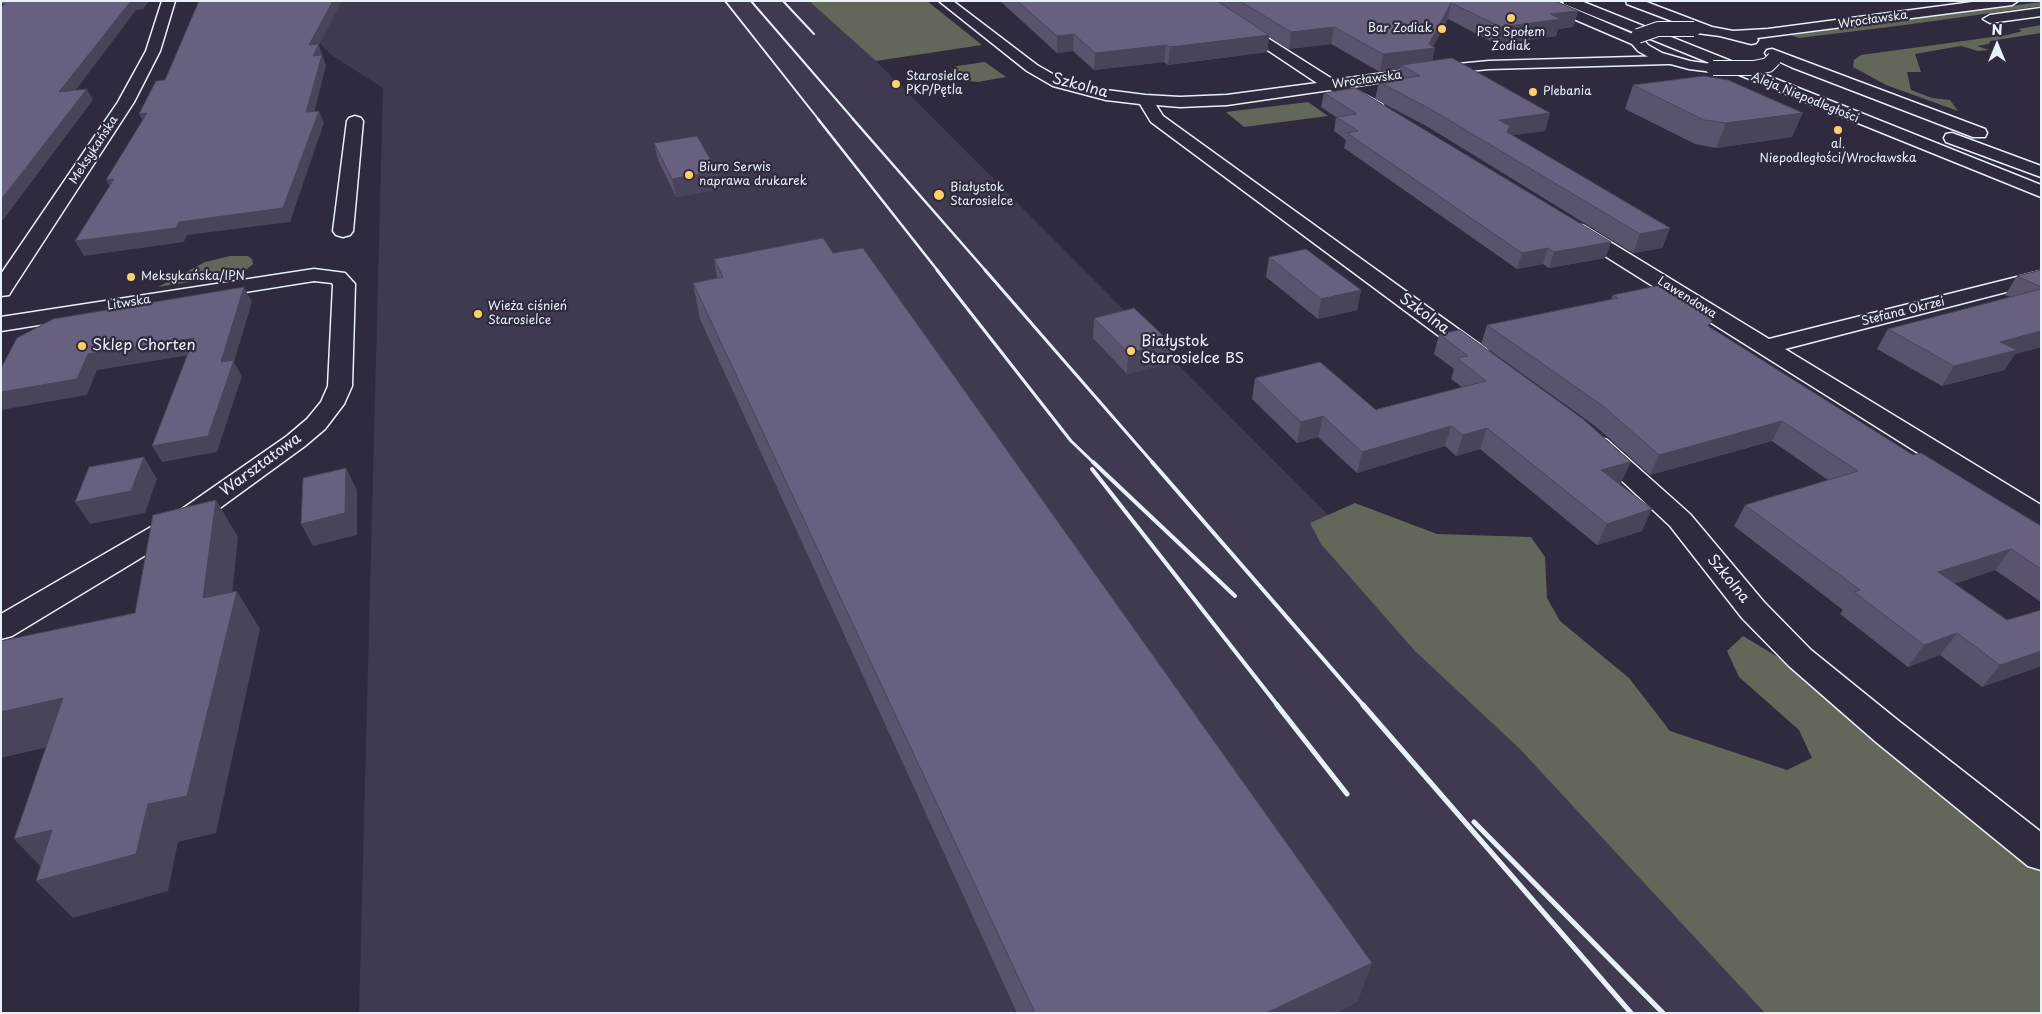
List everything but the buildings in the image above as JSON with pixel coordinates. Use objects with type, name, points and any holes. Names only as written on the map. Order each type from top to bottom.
[{"type":"street","name":"Meksykańska","points":[[1,290],[126,102],[153,51],[169,1]]},
{"type":"street","name":"Szkolna","points":[[946,1],[1032,68],[1058,83],[1106,95],[1145,100],[1157,119],[1498,369]]},
{"type":"street","points":[[1200,1],[1331,85],[1351,92],[1390,115]]},
{"type":"street","points":[[1544,1],[1639,42],[1668,60],[1707,68],[2004,195]]},
{"type":"street","name":"Aleja Niepodległości","points":[[1569,1],[2041,192]]},
{"type":"street","points":[[1606,1],[1715,45]]},
{"type":"street","points":[[1632,1],[1701,29],[1733,35],[1758,43],[1773,56],[2041,156]]},
{"type":"street","name":"Wrocławska","points":[[1733,35],[1768,34],[2012,1]]},
{"type":"street","points":[[1972,21],[2041,12]]},
{"type":"street","name":"Wrocławska","points":[[1590,62],[1639,42],[1645,32],[1658,29],[1701,29]]},
{"type":"street","points":[[1707,68],[1754,68],[1768,64],[1773,56],[1789,48]]},
{"type":"street","name":"Aleja Niepodległości","points":[[1742,56],[2041,172]]},
{"type":"street","name":"Wrocławska","points":[[1145,100],[1208,102],[1464,68],[1668,60]]},
{"type":"street","points":[[343,231],[355,121]]},
{"type":"street","name":"Lawendowa","points":[[1564,222],[2041,518]]},
{"type":"street","name":"Warsztatowa","points":[[1,628],[192,515],[296,441],[316,424],[332,404],[340,386],[344,284],[341,279],[328,275],[314,275],[257,283]]},
{"type":"street","name":"Stefana Okrzei","points":[[1765,347],[2041,277]]},
{"type":"street","name":"Litwska","points":[[1,324],[257,283]]},
{"type":"street","name":"Szkolna","points":[[1577,427],[1680,520],[1753,610],[1800,658],[1888,732],[2041,854]]},
{"type":"shaded area","points":[[293,1],[809,1],[876,61],[1537,725],[1843,1013],[359,1013],[383,88],[330,54],[291,13]]},
{"type":"green space","points":[[809,1],[927,1],[982,45],[876,61]]},
{"type":"green space","points":[[2041,2],[2041,6],[1905,25],[1799,38],[1790,35]]},
{"type":"green space","points":[[2041,25],[2041,33],[1990,41],[1989,44],[1977,46],[1989,50],[1978,51],[1961,46],[1915,54],[1921,72],[1907,72],[1911,90],[1932,98],[1950,100],[1958,111],[1886,85],[1853,67],[1854,60],[1861,55],[2007,35],[2022,31],[2018,29]]},
{"type":"green space","points":[[985,62],[1006,77],[978,82],[960,80],[951,76],[952,69],[957,66]]},
{"type":"green space","points":[[1308,102],[1328,116],[1244,127],[1226,112]]},
{"type":"green space","points":[[230,256],[248,256],[252,259],[253,264],[241,274],[158,287],[205,262]]},
{"type":"green space","points":[[1355,503],[1437,534],[1531,537],[1545,557],[1547,598],[1560,621],[1629,678],[1670,731],[1787,770],[1812,758],[1799,730],[1739,677],[1727,651],[1743,636],[1801,671],[2041,871],[2041,1013],[1765,1013],[1519,748],[1415,651],[1321,544],[1310,523]]},
{"type":"railway","points":[[725,1],[819,120]]},
{"type":"railway","points":[[751,1],[854,120]]},
{"type":"railway","points":[[783,1],[814,34]]},
{"type":"railway","points":[[818,119],[938,271]]},
{"type":"railway","points":[[853,119],[986,271]]},
{"type":"railway","points":[[937,270],[1071,441],[1094,463]]},
{"type":"railway","points":[[985,270],[1153,463]]},
{"type":"railway","points":[[1093,462],[1235,596]]},
{"type":"railway","points":[[1152,462],[1364,706]]},
{"type":"railway","points":[[1092,469],[1278,706]]},
{"type":"railway","points":[[1277,705],[1347,794]]},
{"type":"railway","points":[[1363,705],[1631,1013]]},
{"type":"railway","points":[[1474,822],[1663,1013]]},
{"type":"place","name":"PSS Społem Zodiak","points":[[1511,18]]},
{"type":"place","name":"Bar Zodiak","points":[[1442,29]]},
{"type":"place","name":"Starosielce PKP/Pętla","points":[[896,84]]},
{"type":"place","name":"Plebania","points":[[1533,92]]},
{"type":"place","name":"al. Niepodległości/Wrocławska","points":[[1838,130]]},
{"type":"place","name":"Biuro Serwis naprawa drukarek","points":[[689,175]]},
{"type":"place","name":"Białystok Starosielce","points":[[939,195]]},
{"type":"place","name":"Meksykańska/IPN","points":[[131,277]]},
{"type":"place","name":"Wieża ciśnień Starosielce","points":[[478,314]]},
{"type":"place","name":"Sklep Chorten","points":[[82,346]]},
{"type":"place","name":"Białystok Starosielce BS","points":[[1131,351]]}]
